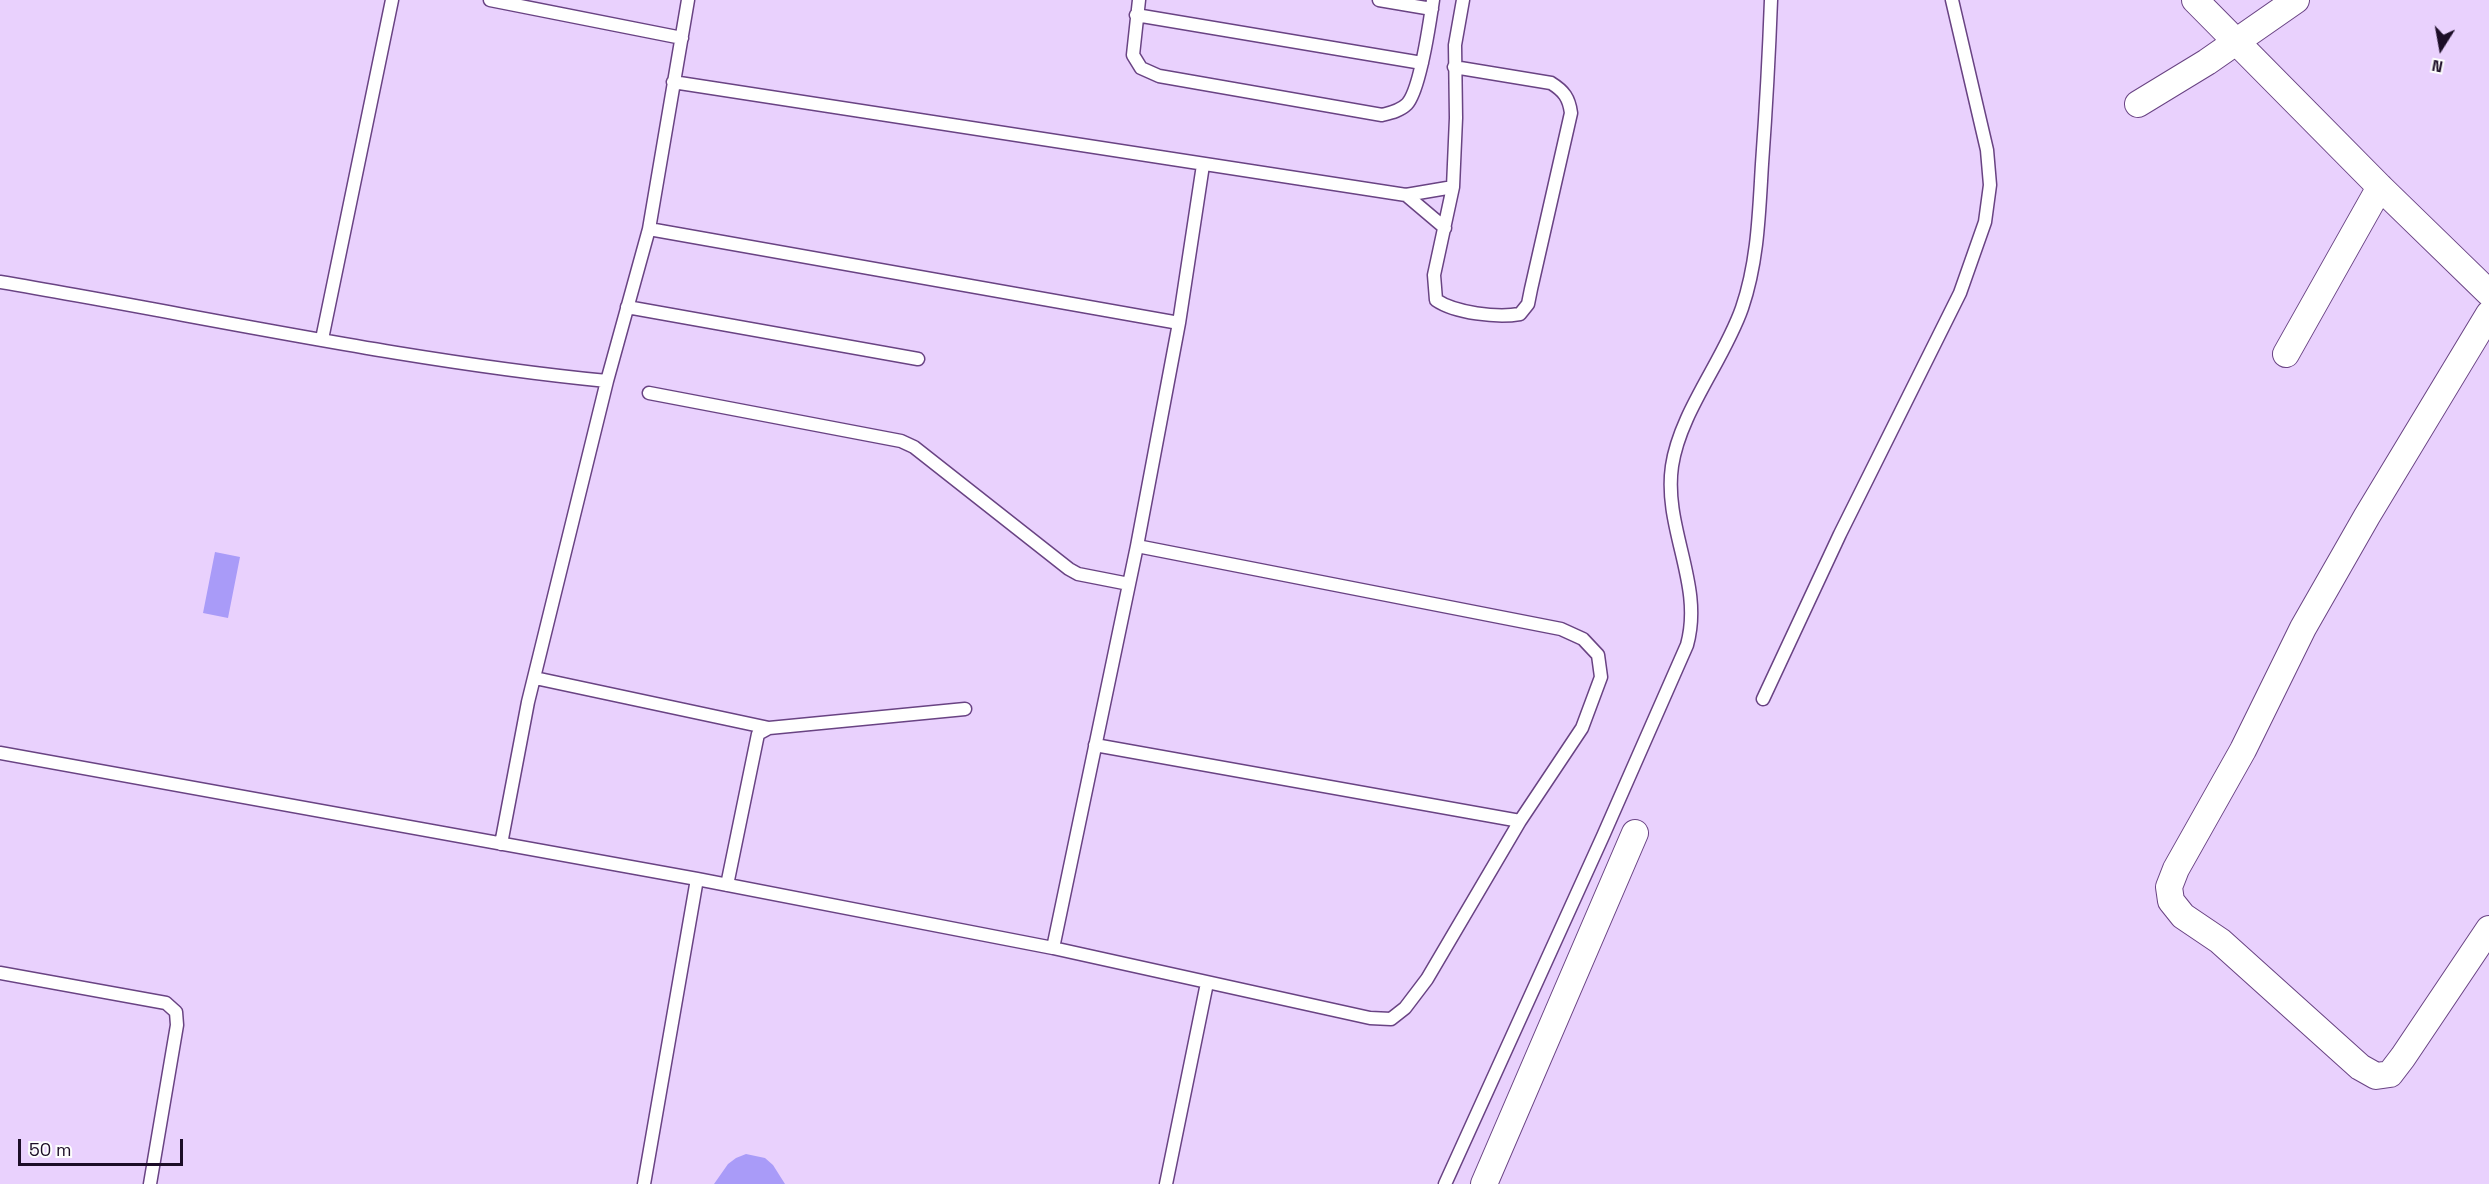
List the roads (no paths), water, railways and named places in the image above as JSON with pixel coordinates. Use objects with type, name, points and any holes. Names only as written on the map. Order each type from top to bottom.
[{"type":"street","points":[[2196,0],[2380,187],[2489,292]]},
{"type":"street","points":[[2138,104],[2207,62],[2296,0]]},
{"type":"street","points":[[2286,354],[2380,187]]},
{"type":"street","points":[[2489,314],[2367,516],[2303,628],[2243,750],[2176,869],[2169,887],[2171,901],[2183,916],[2220,941],[2319,1032],[2360,1067],[2376,1076],[2390,1074],[2489,930]]},
{"type":"street","points":[[1484,1184],[1635,833]]},
{"type":"lane","points":[[322,339],[392,0]]},
{"type":"lane","points":[[490,0],[682,38]]},
{"type":"lane","points":[[501,844],[535,678],[607,381],[649,229],[688,0]]},
{"type":"lane","points":[[1139,0],[1133,55],[1141,68],[1159,76],[1366,113],[1388,113],[1395,112],[1407,104],[1413,94],[1422,63],[1432,5],[1379,0]]},
{"type":"lane","points":[[1454,68],[1551,83],[1562,90],[1570,101],[1571,113],[1528,304],[1520,314],[1507,316],[1447,308],[1436,300],[1434,275],[1453,187],[1456,118],[1454,68],[1455,45],[1463,0]]},
{"type":"lane","points":[[1445,1184],[1603,836],[1690,632],[1691,597],[1671,514],[1672,464],[1680,436],[1732,332],[1751,277],[1758,236],[1771,0]]},
{"type":"lane","points":[[1763,699],[1840,534],[1960,293],[1985,222],[1990,185],[1987,150],[1952,0]]},
{"type":"lane","points":[[1136,15],[1422,63]]},
{"type":"lane","points":[[673,82],[1406,195],[1453,187]]},
{"type":"lane","points":[[1053,948],[1137,546],[1179,323],[1203,165]]},
{"type":"lane","points":[[1406,195],[1445,228]]},
{"type":"lane","points":[[649,229],[1179,323]]},
{"type":"lane","points":[[0,282],[505,370],[607,381]]},
{"type":"lane","points":[[627,307],[918,359]]},
{"type":"lane","points":[[649,393],[901,441],[914,447],[1078,574],[1129,584]]},
{"type":"lane","points":[[0,753],[697,879],[1053,948],[1370,1018],[1391,1019],[1405,1008],[1427,979],[1520,820],[1582,728],[1601,677],[1598,655],[1583,639],[1561,629],[1137,546]]},
{"type":"lane","points":[[535,678],[769,728],[965,708]]},
{"type":"lane","points":[[727,885],[758,734],[769,728]]},
{"type":"lane","points":[[1095,745],[1520,820]]},
{"type":"lane","points":[[644,1184],[697,879]]},
{"type":"lane","points":[[0,973],[166,1004],[176,1012],[177,1025],[150,1184]]},
{"type":"lane","points":[[1166,1184],[1207,983]]}]
